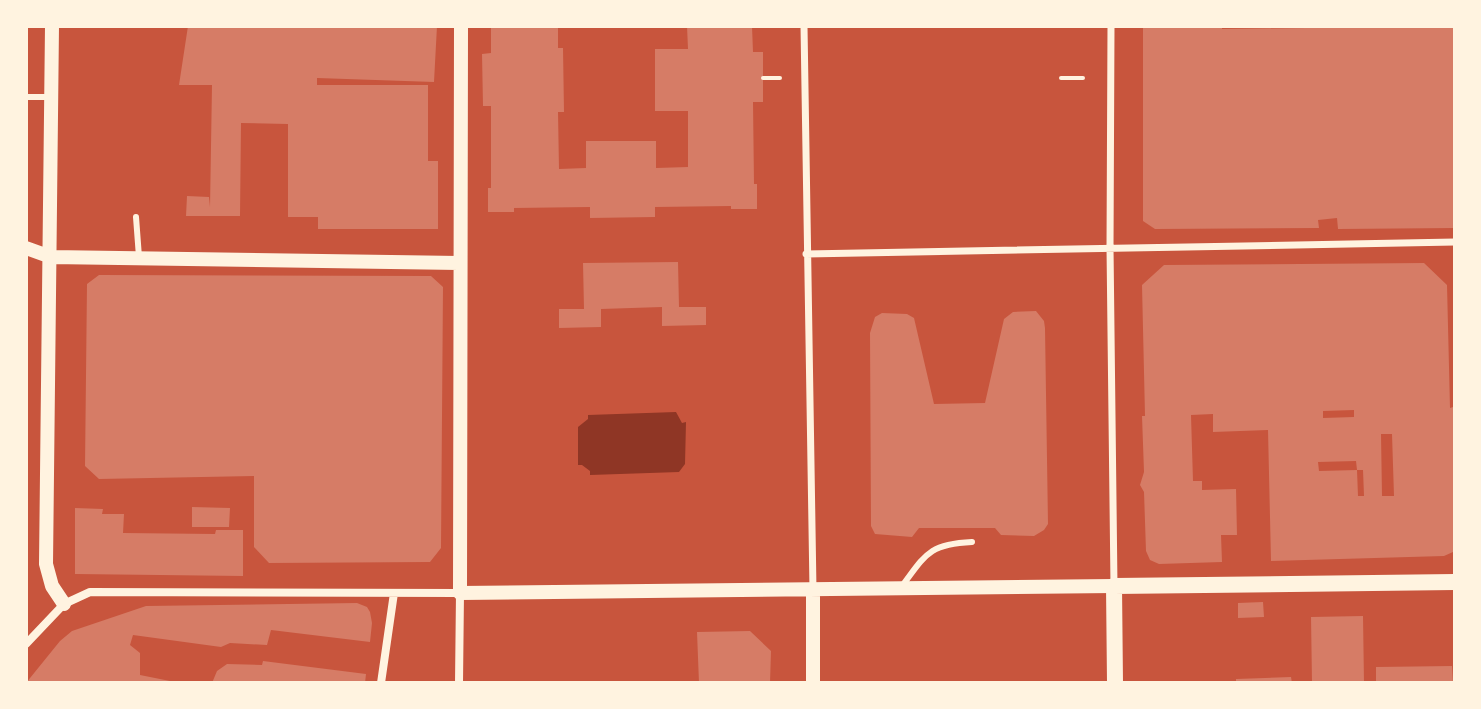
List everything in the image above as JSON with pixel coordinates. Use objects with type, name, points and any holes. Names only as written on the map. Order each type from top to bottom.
[{"type":"main road","points":[[1115,683],[1114,586],[1455,582]]},
{"type":"street","points":[[52,26],[46,564],[52,586],[64,604]]},
{"type":"street","points":[[459,683],[461,26]]},
{"type":"street","points":[[804,26],[813,683]]},
{"type":"street","points":[[26,644],[64,604],[90,592],[460,593],[1114,586],[1111,26]]},
{"type":"street","points":[[806,254],[1455,242]]},
{"type":"street","points":[[26,248],[51,257],[459,263]]},
{"type":"street","points":[[381,683],[394,593]]},
{"type":"lane","points":[[26,97],[49,97]]},
{"type":"lane","points":[[136,217],[139,258]]},
{"type":"lane","points":[[900,589],[931,551],[946,543],[972,542]]},
{"type":"path","points":[[763,78],[780,78]]},
{"type":"path","points":[[1061,78],[1083,78]]},
{"type":"shaded area","points":[[676,412],[682,423],[686,422],[685,464],[679,472],[590,475],[590,471],[578,465],[578,427],[588,419],[588,415]]},
{"type":"building","points":[[188,26],[437,26],[434,82],[317,78],[317,85],[428,85],[428,161],[438,161],[438,229],[318,229],[318,217],[288,217],[288,124],[241,123],[240,216],[186,216],[187,196],[209,197],[210,207],[212,85],[179,85]]},
{"type":"building","points":[[491,26],[558,26],[558,48],[563,48],[564,112],[558,112],[559,169],[586,168],[586,141],[656,141],[656,168],[688,167],[688,111],[655,111],[655,49],[688,49],[687,26],[752,26],[753,52],[763,52],[763,102],[753,102],[757,209],[731,209],[731,206],[655,207],[655,217],[590,218],[590,207],[514,208],[514,212],[488,212],[491,106],[483,106],[482,54],[491,53]]},
{"type":"building","points":[[1143,26],[1222,26],[1222,29],[1453,26],[1455,228],[1338,229],[1337,218],[1318,220],[1319,228],[1155,229],[1143,221]]},
{"type":"building","points":[[678,262],[679,307],[706,307],[706,325],[662,326],[662,307],[601,309],[601,327],[559,328],[559,309],[584,309],[583,263]]},
{"type":"building","points":[[1424,263],[1447,285],[1450,408],[1453,407],[1453,552],[1444,556],[1271,561],[1268,430],[1213,432],[1213,414],[1191,415],[1193,481],[1202,481],[1202,490],[1236,489],[1237,535],[1221,535],[1222,562],[1159,564],[1150,560],[1146,551],[1144,492],[1140,485],[1144,472],[1142,416],[1145,416],[1142,285],[1164,265]],"holes":[[[1354,410],[1354,417],[1323,418],[1323,411]],[[1381,434],[1392,434],[1394,496],[1382,496]],[[1356,461],[1357,470],[1319,471],[1318,462]],[[1357,470],[1363,470],[1364,496],[1358,496]]]},
{"type":"building","points":[[99,275],[431,276],[443,287],[441,548],[430,562],[269,563],[254,547],[254,476],[99,479],[85,466],[87,284]]},
{"type":"building","points":[[1036,311],[1045,328],[1048,524],[1044,530],[1034,536],[1001,535],[995,528],[919,528],[912,537],[875,534],[871,526],[870,333],[875,317],[882,313],[907,314],[914,318],[934,404],[985,403],[1004,319],[1013,312]]},
{"type":"building","points":[[192,507],[230,508],[229,527],[192,527]]},
{"type":"building","points":[[75,508],[103,509],[102,514],[124,514],[123,533],[215,534],[216,530],[243,530],[243,576],[75,574]]},
{"type":"building","points":[[1263,602],[1264,617],[1238,618],[1238,603]]},
{"type":"building","points":[[357,603],[367,607],[370,612],[370,642],[271,630],[267,645],[230,643],[221,647],[133,635],[130,645],[140,653],[140,675],[180,683],[26,683],[72,631],[146,606]]},
{"type":"building","points":[[1363,616],[1364,683],[1312,683],[1311,617]]},
{"type":"building","points":[[750,631],[771,651],[770,683],[699,683],[697,632]]},
{"type":"building","points":[[263,661],[366,674],[365,683],[212,683],[217,671],[227,664],[262,665]]},
{"type":"building","points":[[1452,666],[1453,683],[1376,683],[1376,667]]},
{"type":"building","points":[[1291,677],[1292,683],[1236,683],[1236,679]]}]
